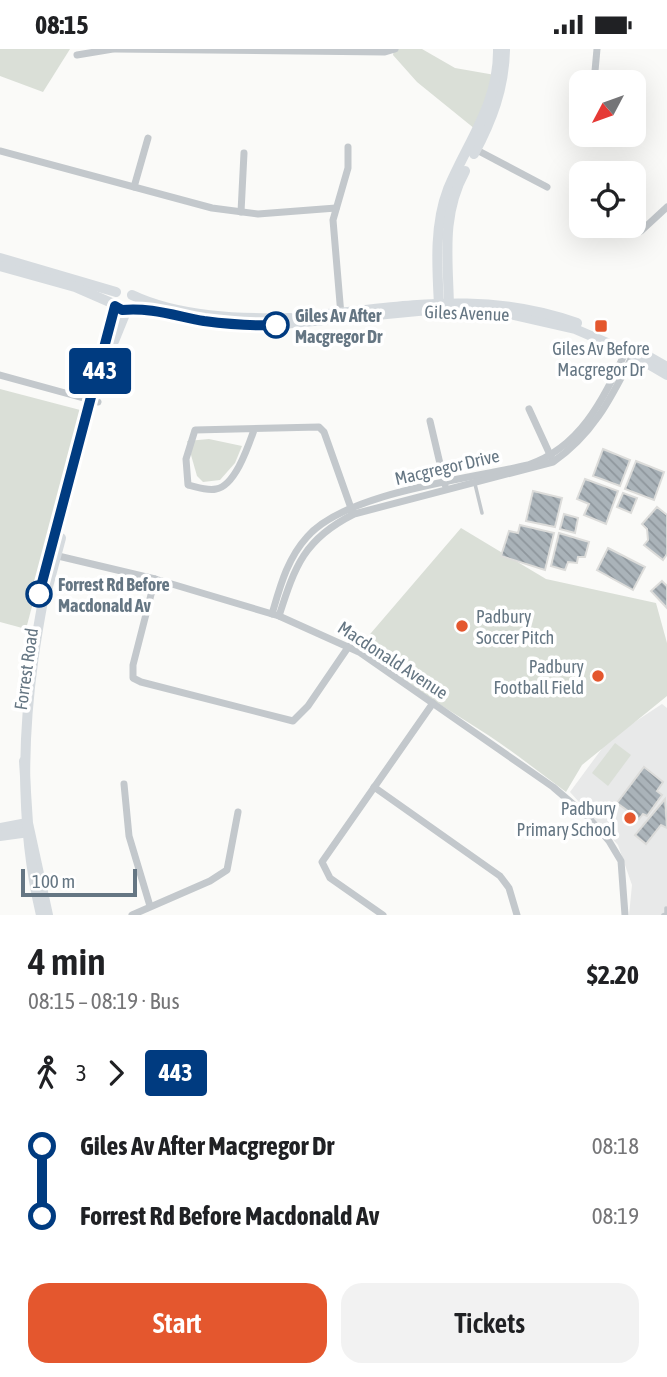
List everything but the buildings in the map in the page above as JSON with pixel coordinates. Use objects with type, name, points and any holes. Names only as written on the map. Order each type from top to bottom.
[{"type":"street","points":[[76,55],[114,49],[385,52],[395,49]]},
{"type":"street","points":[[444,305],[447,222],[456,188],[491,97],[498,49]]},
{"type":"street","points":[[473,148],[495,110],[502,83],[505,49]]},
{"type":"street","points":[[595,70],[597,49]]},
{"type":"street","points":[[134,187],[148,138]]},
{"type":"street","points":[[341,315],[333,236],[336,208],[348,167],[348,147]]},
{"type":"street","points":[[473,148],[547,187]]},
{"type":"street","points":[[0,151],[212,208],[258,214],[336,208]]},
{"type":"street","points":[[241,212],[244,153]]},
{"type":"street","points":[[646,226],[667,207]]},
{"type":"street","points":[[0,258],[116,292]]},
{"type":"street","points":[[0,266],[75,287],[114,305]]},
{"type":"street","name":"Giles Avenue","points":[[116,292],[126,289],[132,295],[180,308],[240,317],[341,315]]},
{"type":"street","name":"Forrest Road","points":[[95,401],[116,292]]},
{"type":"street","name":"Forrest Road","points":[[41,915],[18,776],[21,685],[32,622],[95,401],[117,331],[129,308],[132,295]]},
{"type":"street","name":"Giles Avenue","points":[[114,305],[245,325],[444,305],[500,305],[545,313],[589,327],[667,367]]},
{"type":"street","name":"Giles Avenue","points":[[631,350],[667,375]]},
{"type":"street","name":"Macgregor Drive","points":[[446,487],[475,484],[552,459],[577,445],[593,428],[631,350]]},
{"type":"street","points":[[0,375],[95,401]]},
{"type":"street","points":[[528,409],[552,459]]},
{"type":"street","points":[[430,421],[446,487]]},
{"type":"street","points":[[254,430],[248,449],[223,487],[214,490],[188,485],[186,459],[195,430],[319,427],[324,432],[352,511]]},
{"type":"street","name":"Macgregor Drive","points":[[276,615],[306,549],[328,528],[352,511],[552,459]]},
{"type":"street","name":"Macdonald Avenue","points":[[53,555],[155,579],[276,615],[349,646],[554,787],[588,817],[609,841],[621,861],[625,915]]},
{"type":"street","points":[[155,579],[133,665],[133,678],[141,682],[293,721],[308,706],[349,646]]},
{"type":"street","points":[[383,915],[330,879],[322,862],[433,703]]},
{"type":"street","points":[[124,784],[129,836],[150,906]]},
{"type":"street","points":[[374,787],[500,876],[509,888],[517,915]]},
{"type":"street","points":[[132,915],[210,881],[227,870],[238,812]]},
{"type":"street","points":[[0,828],[25,828]]},
{"type":"street","points":[[0,836],[25,828]]},
{"type":"street","name":"Forrest Road","points":[[25,828],[48,915]]},
{"type":"lane","points":[[475,484],[482,513]]},
{"type":"lane","points":[[663,915],[666,914],[666,908]]},
{"type":"shaded area","points":[[0,49],[70,49],[43,92],[0,76]]},
{"type":"shaded area","points":[[394,49],[422,49],[455,68],[495,75],[475,129],[417,82],[393,55]]},
{"type":"shaded area","points":[[0,389],[84,411],[26,629],[0,622]]},
{"type":"shaded area","points":[[209,439],[242,446],[235,463],[220,480],[203,482],[197,476],[187,441]]},
{"type":"shaded area","points":[[461,528],[546,579],[656,603],[667,643],[667,696],[582,765],[566,792],[498,742],[406,681],[377,655],[365,640]]},
{"type":"shaded area","name":"Padbury Primary School","points":[[662,704],[667,708],[667,915],[629,915],[632,885],[618,845],[570,792],[609,739]]},
{"type":"shaded area","points":[[615,743],[631,755],[608,786],[592,773]]},
{"type":"bus line","name":"443","points":[[39,594],[96,387],[115,306],[122,310],[130,307],[150,309],[204,321],[276,325]]},
{"type":"place","name":"Giles Av After Macgregor Dr","points":[[276,325]]},
{"type":"place","name":"Giles Av Before Macgregor Dr","points":[[601,326]]},
{"type":"place","name":"Forrest Rd Before Macdonald Av","points":[[39,594]]},
{"type":"place","name":"Padbury Soccer Pitch","points":[[462,626]]},
{"type":"place","name":"Padbury Football Field","points":[[598,676]]},
{"type":"place","name":"Padbury Primary School","points":[[630,818]]}]
